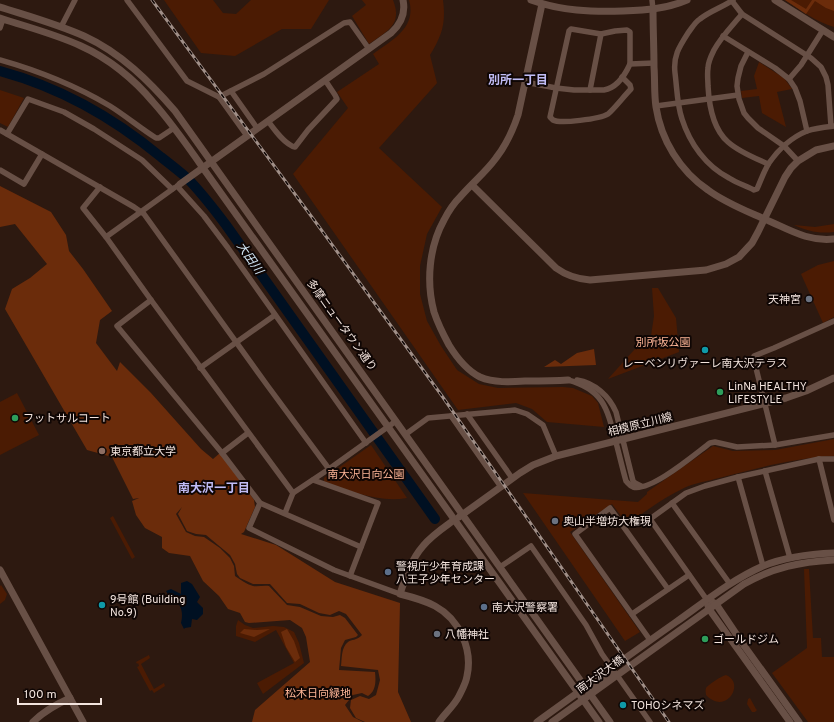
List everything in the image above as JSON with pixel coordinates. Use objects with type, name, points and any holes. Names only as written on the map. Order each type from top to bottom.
[{"type":"street","points":[[61,27],[75,0]]},
{"type":"street","points":[[127,0],[187,81],[219,98],[247,136]]},
{"type":"street","points":[[106,237],[391,33],[398,26],[404,15],[405,9],[403,0]]},
{"type":"street","points":[[531,0],[565,9],[597,12],[653,9],[666,7],[687,0]]},
{"type":"street","points":[[652,0],[656,106],[661,127],[675,156],[689,174],[714,194],[792,232],[806,237],[834,240]]},
{"type":"street","points":[[732,0],[742,14],[818,64],[824,72],[829,89],[833,126],[807,131],[784,146],[768,164],[757,188],[754,190],[728,178],[712,166],[697,150],[688,135],[682,118],[674,68],[678,49],[693,26],[699,20],[732,0]]},
{"type":"street","points":[[775,0],[834,37]]},
{"type":"street","points":[[542,4],[518,115],[514,126],[496,159],[455,203],[444,220],[432,253],[430,291],[434,313],[441,330],[453,351],[461,362],[473,373],[496,381],[568,380],[581,381],[591,384],[603,393],[611,402],[616,412],[619,441],[633,481],[641,486],[667,475],[710,443],[716,442],[737,447],[775,445],[834,434]]},
{"type":"street","name":"多摩ニュータウン通り","points":[[0,7],[84,36],[116,55],[151,84],[175,111],[610,722]]},
{"type":"street","points":[[742,14],[723,36],[709,61],[707,74],[709,99],[712,114],[720,132],[728,142],[739,150],[768,164]]},
{"type":"street","points":[[0,28],[1,19]]},
{"type":"street","name":"多摩ニュータウン通り","points":[[1,19],[56,36],[81,46],[101,57],[119,70],[153,101],[174,128],[599,722]]},
{"type":"street","points":[[219,98],[264,74],[348,22],[350,22],[369,49]]},
{"type":"street","points":[[525,82],[556,88],[574,90],[608,90],[613,87],[627,71],[630,64],[630,32],[628,30],[601,34],[571,29],[569,31],[556,88],[550,117],[552,120],[560,121],[597,118],[607,114],[631,89],[630,85],[622,77]]},
{"type":"street","points":[[789,79],[801,65],[823,30]]},
{"type":"street","points":[[590,90],[601,34]]},
{"type":"street","points":[[723,36],[775,68],[789,79],[795,88],[800,102],[807,131]]},
{"type":"street","points":[[748,52],[741,66],[737,86],[744,113],[758,128],[784,146],[798,161]]},
{"type":"street","points":[[0,60],[44,74],[79,90],[121,113],[156,138],[159,138],[174,128]]},
{"type":"street","points":[[630,64],[654,62]]},
{"type":"street","points":[[268,121],[280,136],[291,146],[296,147],[308,130],[337,99],[325,80]]},
{"type":"street","points":[[231,91],[258,128]]},
{"type":"street","points":[[656,106],[738,94]]},
{"type":"street","points":[[7,134],[28,99],[64,112],[94,129],[142,160],[176,186],[204,216],[368,441]]},
{"type":"street","points":[[0,130],[141,211],[329,469]]},
{"type":"street","points":[[472,185],[556,268],[569,276],[590,280],[706,270],[726,264],[739,257],[748,247],[755,238],[785,177],[798,161],[816,150],[834,146]]},
{"type":"street","points":[[0,170],[24,184],[42,154]]},
{"type":"street","points":[[100,187],[83,208],[106,237],[292,493]]},
{"type":"street","points":[[151,300],[117,326],[222,453],[260,503],[361,547]]},
{"type":"street","points":[[200,368],[275,315]]},
{"type":"street","points":[[775,445],[764,404],[754,356],[834,321]]},
{"type":"street","name":"相模原立川線","points":[[400,594],[411,563],[423,545],[454,520],[512,478],[533,465],[556,456],[764,404],[798,394],[834,378]]},
{"type":"street","points":[[406,434],[428,418],[514,410],[528,414],[543,426],[556,456]]},
{"type":"street","points":[[467,414],[512,478]]},
{"type":"street","points":[[451,416],[501,487]]},
{"type":"street","points":[[285,513],[292,493],[329,469],[396,421]]},
{"type":"street","points":[[222,453],[248,434]]},
{"type":"street","points":[[790,722],[709,609],[707,600],[650,519],[686,493],[705,486],[819,459],[834,458]]},
{"type":"street","points":[[819,459],[834,520]]},
{"type":"street","points":[[765,471],[790,558]]},
{"type":"street","points":[[738,477],[763,566]]},
{"type":"street","points":[[313,480],[378,503],[350,576]]},
{"type":"street","points":[[260,503],[249,528],[334,570],[400,594],[427,602],[440,609],[453,621],[466,645],[468,665],[467,675],[465,684],[458,697],[439,722]]},
{"type":"street","points":[[672,503],[730,584]]},
{"type":"street","points":[[650,640],[575,534],[610,508],[668,589]]},
{"type":"street","points":[[500,567],[531,546],[586,625],[602,654],[650,722]]},
{"type":"street","name":"南大沢大橋","points":[[537,722],[650,640],[730,584],[750,572],[763,566],[790,558],[810,554],[834,553]]},
{"type":"street","name":"南大沢大橋","points":[[552,722],[744,584],[765,573],[787,566],[799,563],[834,560]]},
{"type":"street","points":[[0,570],[83,722]]},
{"type":"street","points":[[632,614],[689,575]]},
{"type":"street","points":[[707,600],[716,604],[799,722]]},
{"type":"street","points":[[588,690],[614,671]]},
{"type":"street","points":[[33,722],[47,711],[70,698]]},
{"type":"green space","points":[[164,0],[213,0],[223,13],[236,14],[251,0],[329,0],[311,29],[282,29],[235,56],[201,53]]},
{"type":"green space","points":[[362,0],[393,0],[396,9],[395,21],[392,26],[369,44],[352,16],[366,5]]},
{"type":"green space","points":[[409,0],[443,0],[444,16],[442,29],[438,41],[430,55],[437,83],[379,148],[442,207],[427,234],[420,266],[420,294],[427,321],[457,370],[479,384],[498,388],[573,388],[592,396],[598,403],[604,427],[547,422],[532,409],[516,403],[458,410],[293,174],[348,108],[337,92],[379,64],[373,54],[395,38],[406,26],[411,10]]},
{"type":"green space","points":[[785,0],[834,0],[834,27],[815,19]]},
{"type":"green space","points":[[785,0],[791,0],[806,9],[812,0],[834,0],[834,11],[815,1],[806,14]]},
{"type":"green space","points":[[759,62],[784,78],[792,89],[777,92],[786,127],[762,113],[759,96],[742,98],[741,91],[757,89],[754,76]]},
{"type":"green space","points":[[0,90],[24,98],[8,127],[0,123]]},
{"type":"green space","name":"松木日向緑地","points":[[0,186],[51,212],[66,235],[69,251],[112,311],[100,320],[96,343],[117,371],[120,362],[151,393],[201,449],[213,459],[220,453],[254,500],[255,507],[244,532],[241,534],[276,545],[335,582],[400,603],[398,692],[411,722],[365,722],[356,718],[350,708],[351,700],[360,696],[369,699],[376,695],[380,680],[378,670],[341,666],[342,653],[346,644],[362,635],[346,614],[339,611],[330,615],[319,613],[300,604],[287,603],[270,584],[253,584],[240,578],[230,555],[206,535],[187,531],[178,514],[182,507],[176,514],[186,532],[195,536],[204,537],[220,548],[230,558],[234,566],[235,576],[239,579],[253,586],[269,586],[287,605],[300,607],[321,616],[333,617],[340,615],[345,618],[358,635],[345,640],[341,648],[339,670],[375,672],[375,686],[371,694],[368,696],[362,693],[353,695],[345,705],[353,717],[363,722],[252,722],[255,710],[310,662],[306,637],[302,628],[290,620],[245,622],[240,613],[228,609],[219,596],[203,581],[190,556],[169,553],[162,548],[162,537],[145,528],[136,515],[132,501],[139,498],[133,499],[112,457],[87,450],[5,309],[12,289],[30,278],[47,264],[15,224],[0,227]]},
{"type":"green space","points":[[834,224],[834,232],[828,233],[813,232],[794,225],[815,227]]},
{"type":"green space","points":[[834,261],[834,317],[823,323],[801,274],[818,265]]},
{"type":"green space","name":"別所坂公園","points":[[652,288],[658,288],[676,318],[679,352],[608,379],[634,350],[651,336],[654,316]]},
{"type":"green space","points":[[594,349],[596,365],[544,367],[555,360],[561,364],[577,353]]},
{"type":"green space","name":"フットサルコート","points":[[17,393],[39,435],[0,455],[0,402]]},
{"type":"green space","points":[[834,439],[834,456],[776,464],[692,485],[654,505],[627,524],[612,504],[570,532],[640,632],[625,641],[523,493],[638,502],[647,494],[647,492],[713,446],[733,451],[775,450]]},
{"type":"green space","name":"南大沢日向公園","points":[[371,445],[407,498],[376,498],[324,482],[324,478]]},
{"type":"green space","points":[[113,516],[135,557],[132,559],[110,518]]},
{"type":"green space","points":[[804,569],[809,569],[813,638],[821,638],[822,657],[834,657],[834,722],[808,722],[772,673],[807,648]]},
{"type":"green space","points":[[1,585],[7,594],[5,600],[0,604],[0,586]]},
{"type":"green space","points":[[238,620],[253,628],[273,626],[284,627],[294,632],[299,643],[304,663],[263,694],[257,683],[294,663],[276,630],[255,642],[236,636],[236,626]]},
{"type":"green space","points":[[244,629],[270,629],[254,637],[240,633]]},
{"type":"green space","points":[[287,629],[294,641],[300,658],[295,662],[286,647],[281,632]]},
{"type":"green space","points":[[149,655],[150,658],[141,664],[154,689],[164,683],[165,686],[154,693],[152,690],[150,691],[137,667],[139,666],[138,663],[137,664],[136,662]]},
{"type":"green space","points":[[726,675],[732,679],[734,684],[734,690],[731,696],[720,702],[713,700],[706,695],[706,688],[710,684]]},
{"type":"green space","points":[[750,698],[757,710],[755,712],[752,712],[747,704],[748,699]]},
{"type":"water","points":[[187,581],[192,584],[200,597],[197,602],[203,608],[203,614],[197,620],[192,619],[191,627],[184,629],[181,623],[182,611],[179,604],[176,601],[168,599],[167,597],[169,596],[166,591],[171,589],[181,594],[181,583]]},
{"type":"waterway","name":"大田川","points":[[0,71],[43,86],[85,105],[124,129],[187,178],[226,225],[435,519]]},
{"type":"railway","points":[[152,0],[442,396],[669,722]]},
{"type":"place","name":"天神宮","points":[[809,299]]},
{"type":"place","name":"レーベンリヴァーレ南大沢テラス","points":[[705,350]]},
{"type":"place","name":"LinNa HEALTHY LIFESTYLE","points":[[720,392]]},
{"type":"place","name":"フットサルコート","points":[[15,418]]},
{"type":"place","name":"東京都立大学","points":[[102,451]]},
{"type":"place","name":"奥山半増坊大権現","points":[[555,521]]},
{"type":"place","name":"警視庁少年育成課 八王子少年センター","points":[[388,572]]},
{"type":"place","name":"9号館 (Building No.9)","points":[[102,605]]},
{"type":"place","name":"南大沢警察署","points":[[484,607]]},
{"type":"place","name":"八幡神社","points":[[437,634]]},
{"type":"place","name":"ゴールドジム","points":[[705,639]]},
{"type":"place","name":"TOHOシネマズ","points":[[623,705]]},
{"type":"district","name":"別所一丁目","points":[[518,80]]},
{"type":"district","name":"南大沢一丁目","points":[[214,488]]}]
